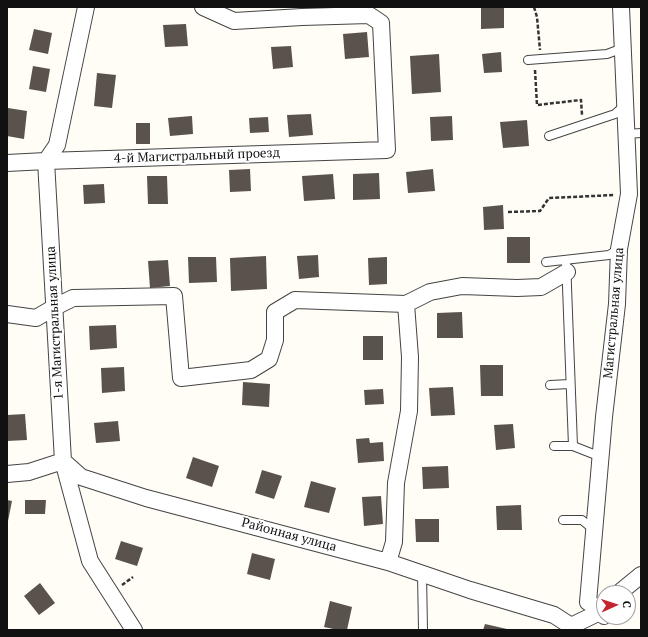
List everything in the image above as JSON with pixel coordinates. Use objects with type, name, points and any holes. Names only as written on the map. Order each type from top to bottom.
[{"type":"street","points":[[46,161],[57,145],[86,7]]},
{"type":"street","points":[[203,7],[234,20],[302,12]]},
{"type":"street","name":"Магистральная улица","points":[[596,608],[588,602],[604,417],[617,304],[619,249],[629,194],[634,134],[625,105],[621,7]]},
{"type":"street","name":"4-й Магистральный проезд","points":[[7,163],[387,150],[381,23],[369,15],[302,12]]},
{"type":"street","name":"1-я Магистральная улица","points":[[46,161],[63,461],[90,561],[134,630]]},
{"type":"street","points":[[629,194],[641,205]]},
{"type":"street","points":[[7,314],[36,318],[73,298],[174,296],[181,378],[251,370],[269,358],[275,340],[276,312],[295,300],[406,304],[430,292],[462,286],[517,288],[541,287],[566,266]]},
{"type":"street","points":[[388,562],[394,542],[396,482],[409,411],[410,356],[406,304]]},
{"type":"street","points":[[7,474],[29,472],[63,461]]},
{"type":"street","name":"Районная улица","points":[[63,461],[80,477],[146,498],[388,562],[470,590],[554,614],[571,628]]},
{"type":"street","points":[[629,585],[641,575]]},
{"type":"street","points":[[571,628],[596,616]]},
{"type":"lane","points":[[534,59],[607,54],[623,48]]},
{"type":"lane","points":[[549,136],[615,114],[625,105]]},
{"type":"lane","points":[[546,262],[566,266],[609,255],[619,249]]},
{"type":"lane","points":[[566,266],[572,446]]},
{"type":"lane","points":[[550,385],[570,384]]},
{"type":"lane","points":[[554,446],[572,446],[601,457]]},
{"type":"lane","points":[[563,520],[582,520],[594,531]]},
{"type":"lane","points":[[422,574],[423,630]]},
{"type":"path","points":[[534,7],[537,18],[534,59],[537,105],[582,100],[582,125]]},
{"type":"path","points":[[508,212],[540,211],[549,198],[629,194]]},
{"type":"building","points":[[481,7],[504,7],[504,28],[481,29]]},
{"type":"building","points":[[186,24],[188,46],[165,47],[163,25]]},
{"type":"building","points":[[34,29],[52,33],[48,54],[29,50]]},
{"type":"building","points":[[367,32],[369,57],[345,59],[343,34]]},
{"type":"building","points":[[291,46],[293,67],[273,69],[271,47]]},
{"type":"building","points":[[501,52],[502,72],[484,73],[482,54]]},
{"type":"building","points":[[439,54],[441,92],[412,94],[410,56]]},
{"type":"building","points":[[33,66],[50,69],[46,92],[29,89]]},
{"type":"building","points":[[97,73],[116,75],[112,108],[94,106]]},
{"type":"building","points":[[8,108],[27,111],[24,139],[7,136]]},
{"type":"building","points":[[311,114],[313,135],[289,137],[287,115]]},
{"type":"building","points":[[192,116],[193,134],[170,136],[168,118]]},
{"type":"building","points":[[452,116],[453,140],[431,141],[430,117]]},
{"type":"building","points":[[268,117],[269,132],[250,133],[249,118]]},
{"type":"building","points":[[527,120],[529,146],[503,148],[500,122]]},
{"type":"building","points":[[136,123],[150,123],[150,144],[136,144]]},
{"type":"building","points":[[250,169],[251,191],[230,192],[229,170]]},
{"type":"building","points":[[433,169],[435,191],[408,193],[406,172]]},
{"type":"building","points":[[379,173],[380,199],[353,200],[353,174]]},
{"type":"building","points":[[333,174],[335,199],[304,201],[302,176]]},
{"type":"building","points":[[147,176],[167,176],[168,204],[148,204]]},
{"type":"building","points":[[104,184],[105,203],[84,204],[83,185]]},
{"type":"building","points":[[503,205],[504,229],[484,230],[483,207]]},
{"type":"building","points":[[507,237],[530,237],[530,263],[507,263]]},
{"type":"building","points":[[318,255],[319,277],[299,279],[297,256]]},
{"type":"building","points":[[266,256],[267,289],[231,291],[230,258]]},
{"type":"building","points":[[188,257],[216,257],[217,282],[189,283]]},
{"type":"building","points":[[387,257],[387,284],[369,285],[368,258]]},
{"type":"building","points":[[168,260],[170,286],[150,288],[148,261]]},
{"type":"building","points":[[462,312],[463,338],[437,338],[437,313]]},
{"type":"building","points":[[116,325],[117,348],[90,350],[89,326]]},
{"type":"building","points":[[363,336],[383,336],[383,360],[363,360]]},
{"type":"building","points":[[480,365],[503,365],[503,396],[481,396]]},
{"type":"building","points":[[124,367],[125,391],[102,393],[101,368]]},
{"type":"building","points":[[243,382],[270,384],[269,407],[242,405]]},
{"type":"building","points":[[453,387],[455,415],[431,416],[429,388]]},
{"type":"building","points":[[383,389],[384,404],[365,405],[364,390]]},
{"type":"building","points":[[25,414],[27,440],[7,441],[7,415]]},
{"type":"building","points":[[118,421],[120,441],[96,443],[94,423]]},
{"type":"building","points":[[513,424],[515,448],[496,450],[494,425]]},
{"type":"building","points":[[369,438],[370,443],[383,442],[384,461],[358,463],[356,439]]},
{"type":"building","points":[[193,457],[219,466],[212,487],[186,478]]},
{"type":"building","points":[[448,466],[449,488],[423,489],[422,467]]},
{"type":"building","points":[[262,470],[282,476],[274,499],[255,493]]},
{"type":"building","points":[[311,481],[336,488],[329,513],[304,507]]},
{"type":"building","points":[[381,496],[383,524],[364,526],[362,497]]},
{"type":"building","points":[[7,500],[12,501],[8,521],[7,520]]},
{"type":"building","points":[[25,500],[46,500],[45,514],[25,514]]},
{"type":"building","points":[[521,505],[522,530],[497,530],[496,506]]},
{"type":"building","points":[[415,519],[439,519],[439,542],[416,542]]},
{"type":"building","points":[[121,541],[143,548],[137,566],[115,559]]},
{"type":"building","points":[[252,553],[275,559],[270,580],[247,574]]},
{"type":"building","points":[[40,583],[55,603],[39,615],[24,596]]},
{"type":"building","points":[[330,601],[352,607],[347,630],[324,627]]},
{"type":"building","points":[[485,624],[507,629],[507,630],[483,630]]}]
